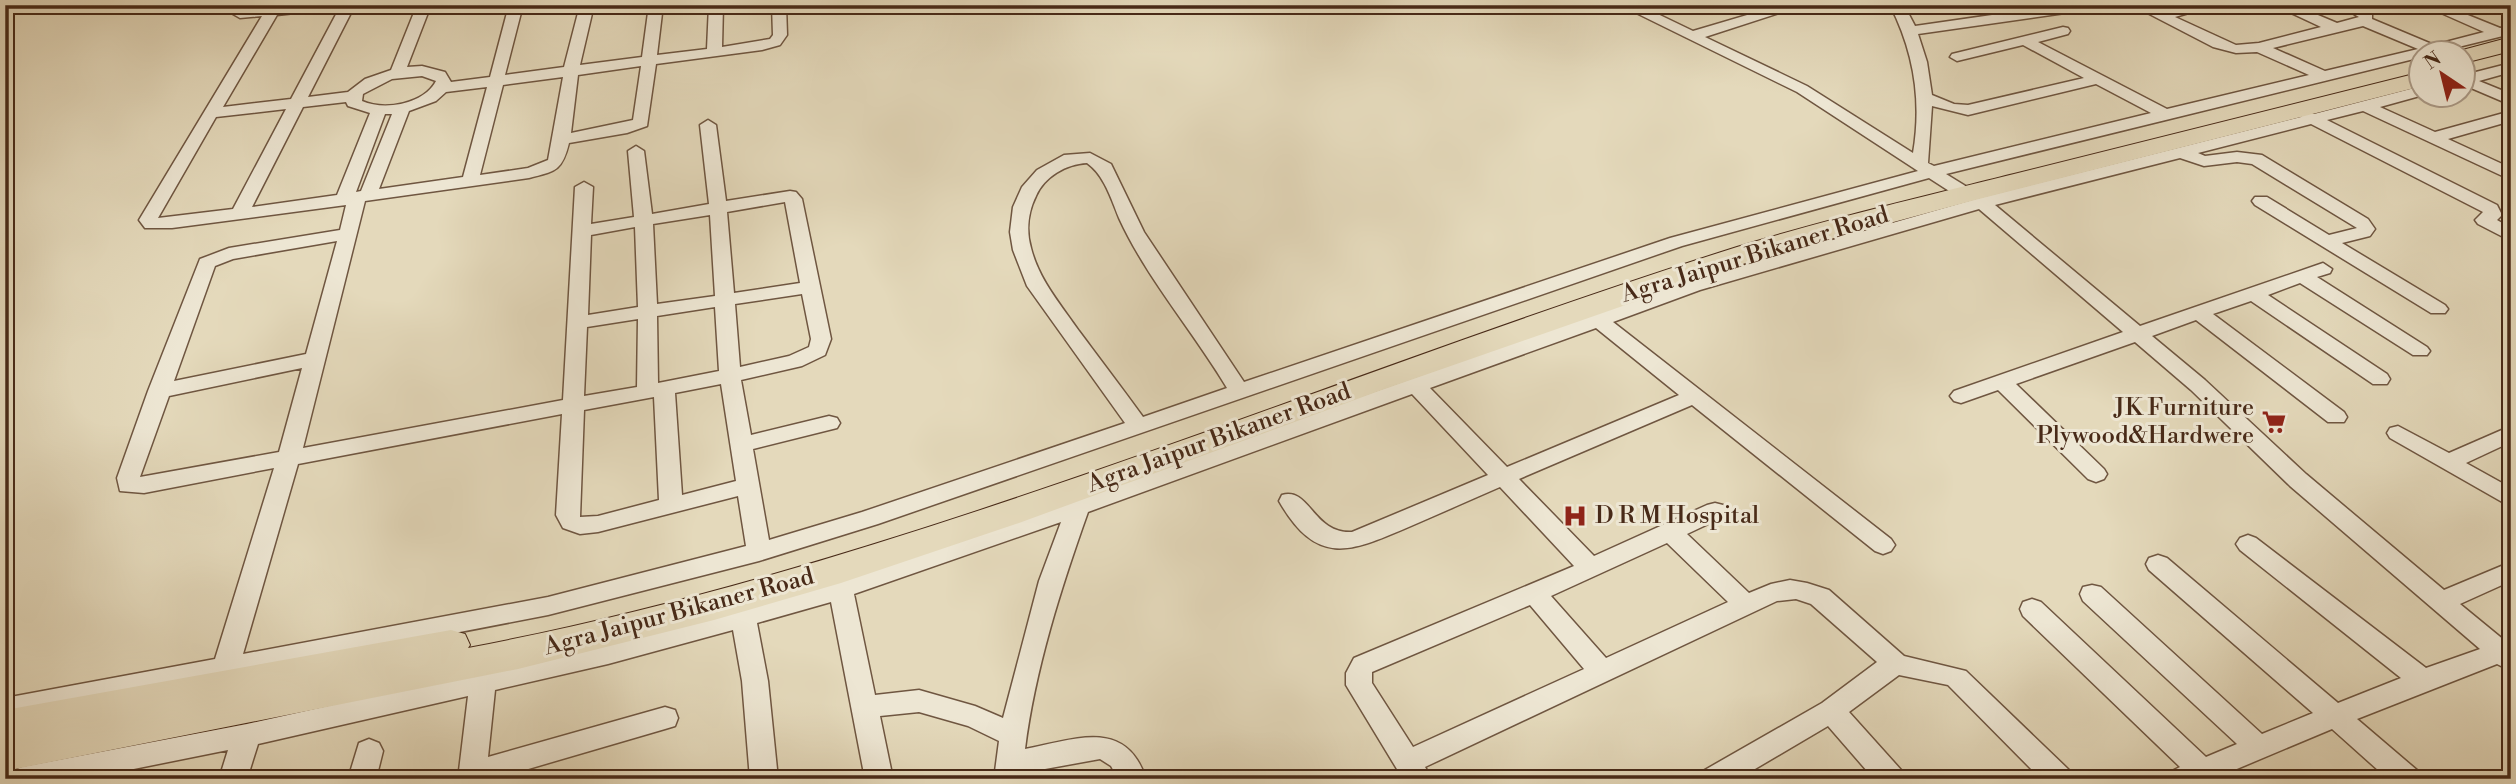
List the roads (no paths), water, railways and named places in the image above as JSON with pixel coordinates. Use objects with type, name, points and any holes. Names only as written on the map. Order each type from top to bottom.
[{"type":"highway","points":[[2478,49],[2507,35]]},
{"type":"highway","name":"Agra Jaipur Bikaner Road","points":[[5,727],[139,693],[531,630],[623,610],[716,585],[992,500],[1671,262],[1950,183],[2408,63]]},
{"type":"highway","points":[[2478,68],[2508,67]]},
{"type":"highway","name":"Agra Jaipur Bikaner Road","points":[[5,754],[518,654],[714,606],[828,573],[1007,514],[1368,384],[1693,279],[1950,183],[2306,115],[2408,83]]},
{"type":"street","points":[[240,14],[331,5]]},
{"type":"street","points":[[239,214],[348,5]]},
{"type":"street","points":[[397,74],[424,5]]},
{"type":"street","points":[[414,71],[439,5]]},
{"type":"street","points":[[470,182],[516,5]]},
{"type":"street","points":[[272,11],[148,220],[158,225],[547,169],[556,162],[562,139],[571,71],[587,5]]},
{"type":"street","points":[[562,139],[627,128],[641,123],[656,5]]},
{"type":"street","points":[[714,52],[716,5]]},
{"type":"street","points":[[354,96],[357,106],[379,110],[402,108],[427,99],[442,88],[775,42],[780,35],[779,5]]},
{"type":"street","points":[[1627,5],[1802,89],[1950,183],[2198,385],[2298,480],[2506,657]]},
{"type":"street","points":[[1692,36],[1797,5]]},
{"type":"street","points":[[1897,5],[1909,31],[1926,99],[1925,134],[1950,183]]},
{"type":"street","points":[[1909,31],[2029,9],[2093,5]]},
{"type":"street","points":[[2139,5],[2227,47],[2259,47],[2364,21],[2408,47]]},
{"type":"street","points":[[2161,16],[2209,5]]},
{"type":"street","points":[[2281,5],[2333,27]]},
{"type":"street","points":[[2345,5],[2367,15],[2364,21]]},
{"type":"street","points":[[2430,5],[2507,35]]},
{"type":"street","points":[[1957,57],[2063,31]]},
{"type":"street","points":[[2478,43],[2507,35]]},
{"type":"street","points":[[2024,40],[2167,115]]},
{"type":"street","points":[[2259,47],[2323,76]]},
{"type":"street","points":[[1950,183],[2167,115],[2323,76],[2408,61]]},
{"type":"street","points":[[2478,76],[2508,67]]},
{"type":"street","points":[[212,113],[354,96],[365,85],[414,71],[440,75],[444,81],[442,88]]},
{"type":"street","points":[[1926,99],[1951,108],[1968,110],[2098,79]]},
{"type":"street","points":[[2478,86],[2511,100]]},
{"type":"street","points":[[5,709],[139,693],[226,667],[548,606],[758,552],[870,518],[1676,242],[1784,210],[1950,183],[2180,152],[2306,115],[2367,106],[2408,95]]},
{"type":"street","points":[[2367,106],[2511,175]]},
{"type":"street","points":[[356,198],[402,108]]},
{"type":"street","points":[[226,667],[289,458],[379,110]]},
{"type":"street","points":[[2306,115],[2491,209],[2493,215],[2484,220],[2511,236]]},
{"type":"street","points":[[2433,138],[2511,116]]},
{"type":"street","points":[[708,125],[718,207],[730,376],[758,552]]},
{"type":"street","points":[[636,150],[645,220],[656,390],[671,505]]},
{"type":"street","points":[[2180,152],[2204,161],[2237,157],[2256,159],[2362,223],[2366,229],[2364,232],[2328,241]]},
{"type":"street","points":[[1138,426],[1037,286],[1022,250],[1019,232],[1022,207],[1031,187],[1043,174],[1070,159],[1090,158],[1105,168],[1135,232],[1239,390]]},
{"type":"street","points":[[584,187],[568,515],[571,522],[580,526],[598,524],[748,486]]},
{"type":"street","points":[[348,234],[229,254],[207,263],[158,391],[128,478],[128,485],[144,485],[730,376],[794,361],[818,351],[821,340],[792,197],[780,196],[582,231]]},
{"type":"street","points":[[2261,201],[2438,309]]},
{"type":"street","points":[[1961,396],[2323,269]]},
{"type":"street","points":[[2302,276],[2420,351]]},
{"type":"street","points":[[22,779],[247,735],[483,682],[608,653],[841,589],[1598,320],[1693,279]]},
{"type":"street","points":[[578,322],[810,287]]},
{"type":"street","points":[[2252,293],[2380,379]]},
{"type":"street","points":[[2197,313],[2336,417]]},
{"type":"street","points":[[1598,320],[1882,545]]},
{"type":"street","points":[[158,391],[316,359]]},
{"type":"street","points":[[2001,381],[2096,474]]},
{"type":"street","points":[[1415,386],[1591,568]]},
{"type":"street","points":[[1290,501],[1326,540],[1355,540],[1692,397]]},
{"type":"street","points":[[741,445],[828,423]]},
{"type":"street","points":[[2398,433],[2511,499]]},
{"type":"street","points":[[2448,462],[2511,433]]},
{"type":"street","points":[[1078,507],[1051,581],[1013,735],[1008,771],[1100,747],[1112,750],[1123,758],[1132,779]]},
{"type":"street","points":[[1715,511],[1534,593],[1363,665],[1359,673],[1359,685],[1413,770],[1602,672],[1746,605],[1790,588],[1820,597],[1878,650],[1908,668],[1942,672],[1957,678],[2060,779]]},
{"type":"street","points":[[1670,532],[1746,605]]},
{"type":"street","points":[[2248,544],[2423,680]]},
{"type":"street","points":[[2158,564],[2408,779]]},
{"type":"street","points":[[2443,601],[2511,572]]},
{"type":"street","points":[[841,589],[879,779]]},
{"type":"street","points":[[1534,593],[1602,672]]},
{"type":"street","points":[[2092,594],[2258,747]]},
{"type":"street","points":[[2032,609],[2192,774],[2423,680],[2506,657]]},
{"type":"street","points":[[743,617],[755,681],[764,779]]},
{"type":"street","points":[[1732,775],[1831,711],[1878,650]]},
{"type":"street","points":[[483,682],[472,776],[665,718]]},
{"type":"street","points":[[866,707],[919,701],[975,717],[1013,735]]},
{"type":"street","points":[[1831,711],[1892,779]]},
{"type":"street","points":[[233,779],[247,735]]},
{"type":"street","points":[[362,779],[369,751]]},
{"type":"place","name":"JK Furniture Plywood&Hardwere","points":[[2274,422]]},
{"type":"place","name":"D R M Hospital","points":[[1575,516]]}]
